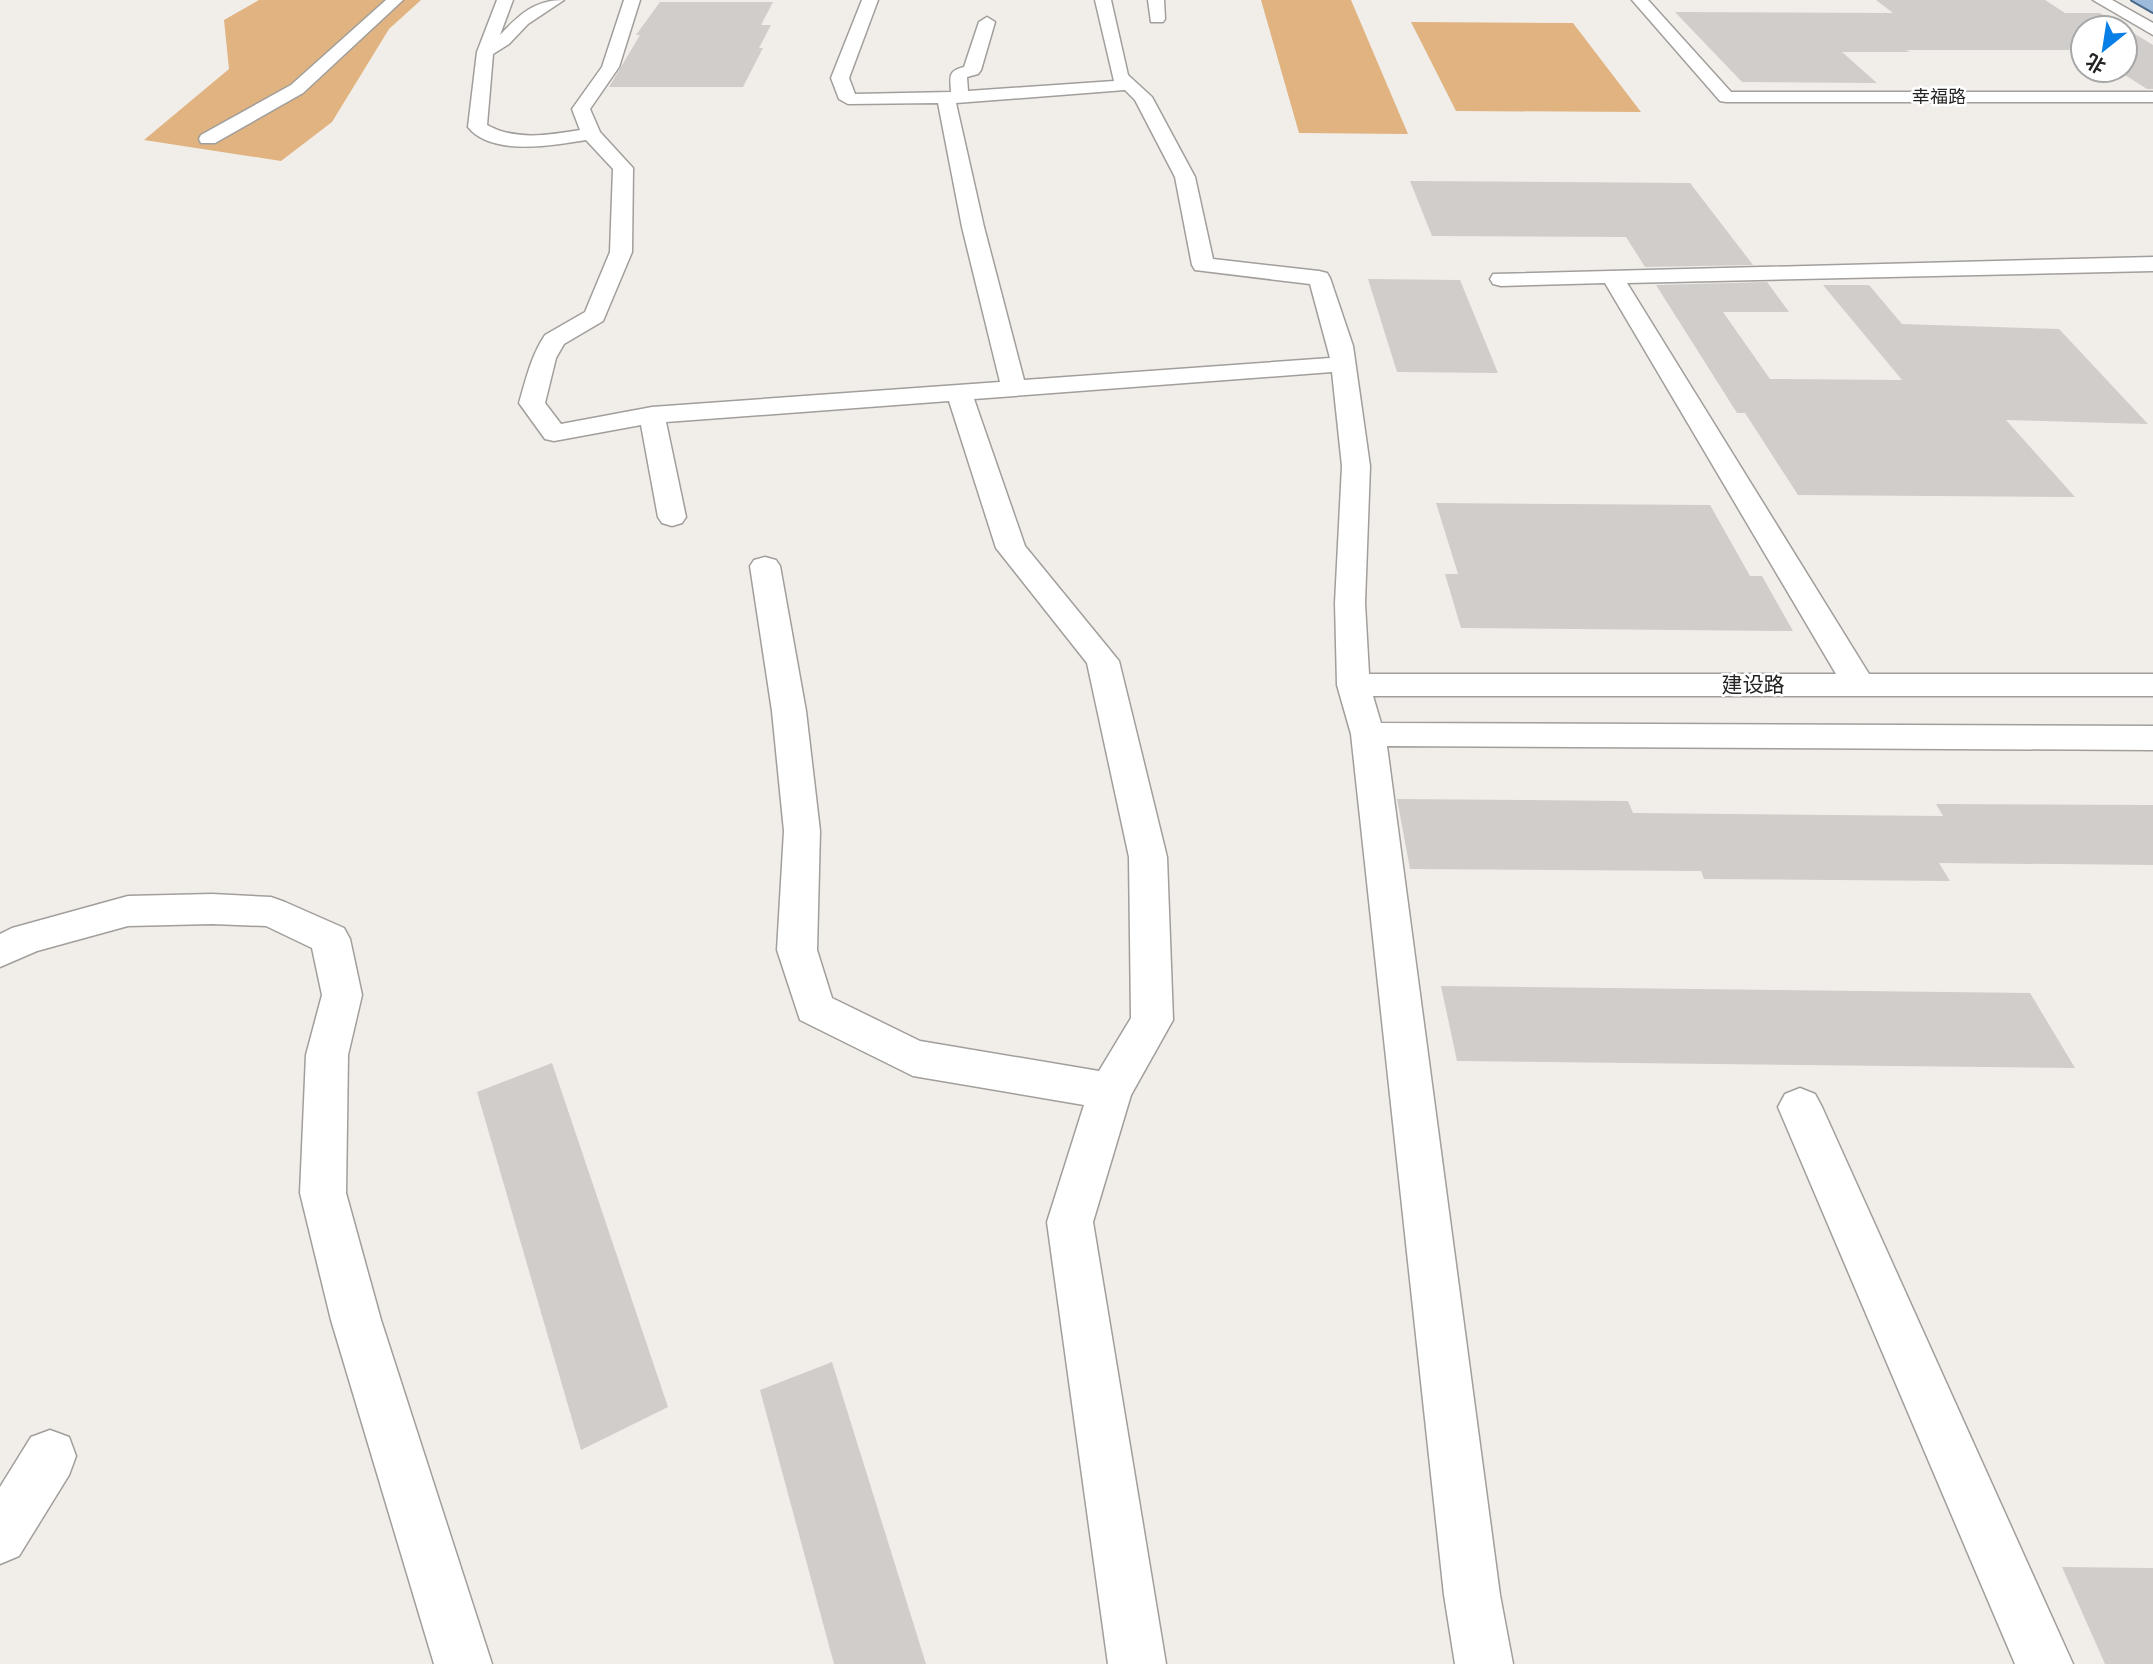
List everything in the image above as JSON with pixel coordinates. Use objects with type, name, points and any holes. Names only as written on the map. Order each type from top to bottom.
[{"type":"main road","points":[[2140,0],[2153,7]]},
{"type":"street","points":[[208,139],[297,89],[395,0]]},
{"type":"street","points":[[505,0],[485,52],[477,127],[492,137],[515,143],[591,134]]},
{"type":"street","points":[[485,52],[503,41],[522,21],[556,0]]},
{"type":"street","points":[[632,0],[610,67],[582,109],[591,134],[623,168],[621,252],[594,316],[554,340],[544,358],[532,403],[554,433],[652,415],[1343,364]]},
{"type":"street","points":[[870,0],[840,78],[848,99],[953,97],[1128,85]]},
{"type":"street","points":[[1103,0],[1120,77],[1143,97],[1185,177],[1203,265],[1320,278],[1341,346],[1356,466],[1350,603],[1353,685],[1368,734],[1472,1595],[1484,1664]]},
{"type":"street","points":[[1156,0],[1157,19]]},
{"type":"street","name":"幸福路","points":[[1640,0],[1726,97],[2153,97]]},
{"type":"street","points":[[2101,0],[2153,30]]},
{"type":"street","points":[[988,22],[972,70],[958,75],[953,97],[973,227],[1014,388]]},
{"type":"street","points":[[1501,279],[2153,264]]},
{"type":"street","points":[[1612,276],[1859,685]]},
{"type":"street","points":[[959,393],[1011,548],[1104,661],[1148,857],[1152,1020],[1110,1091],[1070,1222],[1137,1664]]},
{"type":"street","points":[[652,415],[672,517]]},
{"type":"street","points":[[765,566],[789,711],[802,831],[797,950],[815,1008],[913,1058],[1110,1091]]},
{"type":"street","name":"建设路","points":[[1353,685],[2153,685]]},
{"type":"street","points":[[1368,734],[2153,738]]},
{"type":"street","points":[[0,951],[26,939],[128,911],[212,909],[271,912],[330,939],[342,995],[327,1055],[323,1193],[356,1320],[463,1664]]},
{"type":"street","points":[[1800,1107],[2044,1664]]},
{"type":"street","points":[[0,1537],[50,1456]]},
{"type":"shaded area","points":[[259,0],[421,0],[389,29],[332,122],[281,161],[144,140],[229,69],[224,20]]},
{"type":"shaded area","points":[[1261,0],[1351,0],[1408,134],[1299,133]]},
{"type":"shaded area","points":[[1411,22],[1573,23],[1641,112],[1456,111]]},
{"type":"building","points":[[1876,0],[2045,0],[2065,13],[2102,14],[2069,14],[2069,50],[1842,52],[1877,83],[1742,82],[1675,12],[1893,13]]},
{"type":"building","points":[[660,2],[773,2],[761,25],[771,25],[759,48],[763,48],[743,87],[609,87],[640,35],[636,35]]},
{"type":"building","points":[[2139,36],[2153,45],[2153,89],[2139,84]]},
{"type":"building","points":[[1410,181],[1690,183],[1753,265],[1645,267],[1626,237],[1432,236]]},
{"type":"building","points":[[1368,279],[1460,280],[1498,373],[1397,372]]},
{"type":"building","points":[[1767,282],[1789,312],[1723,312],[1770,379],[1902,380],[1823,285],[1869,285],[1902,324],[2059,329],[2148,424],[2006,420],[2075,497],[1798,495],[1745,413],[1737,413],[1656,285]]},
{"type":"building","points":[[1436,503],[1710,505],[1750,576],[1762,576],[1793,631],[1461,628],[1445,574],[1458,574]]},
{"type":"building","points":[[1397,799],[1628,801],[1633,813],[1943,816],[1936,804],[2153,805],[2153,865],[1939,863],[1950,881],[1704,879],[1701,871],[1410,869]]},
{"type":"building","points":[[1441,986],[2030,993],[2075,1068],[1457,1061]]},
{"type":"building","points":[[552,1063],[668,1407],[581,1450],[477,1092]]},
{"type":"building","points":[[832,1362],[926,1664],[834,1664],[760,1390]]},
{"type":"building","points":[[2062,1567],[2153,1568],[2153,1664],[2105,1664]]}]
